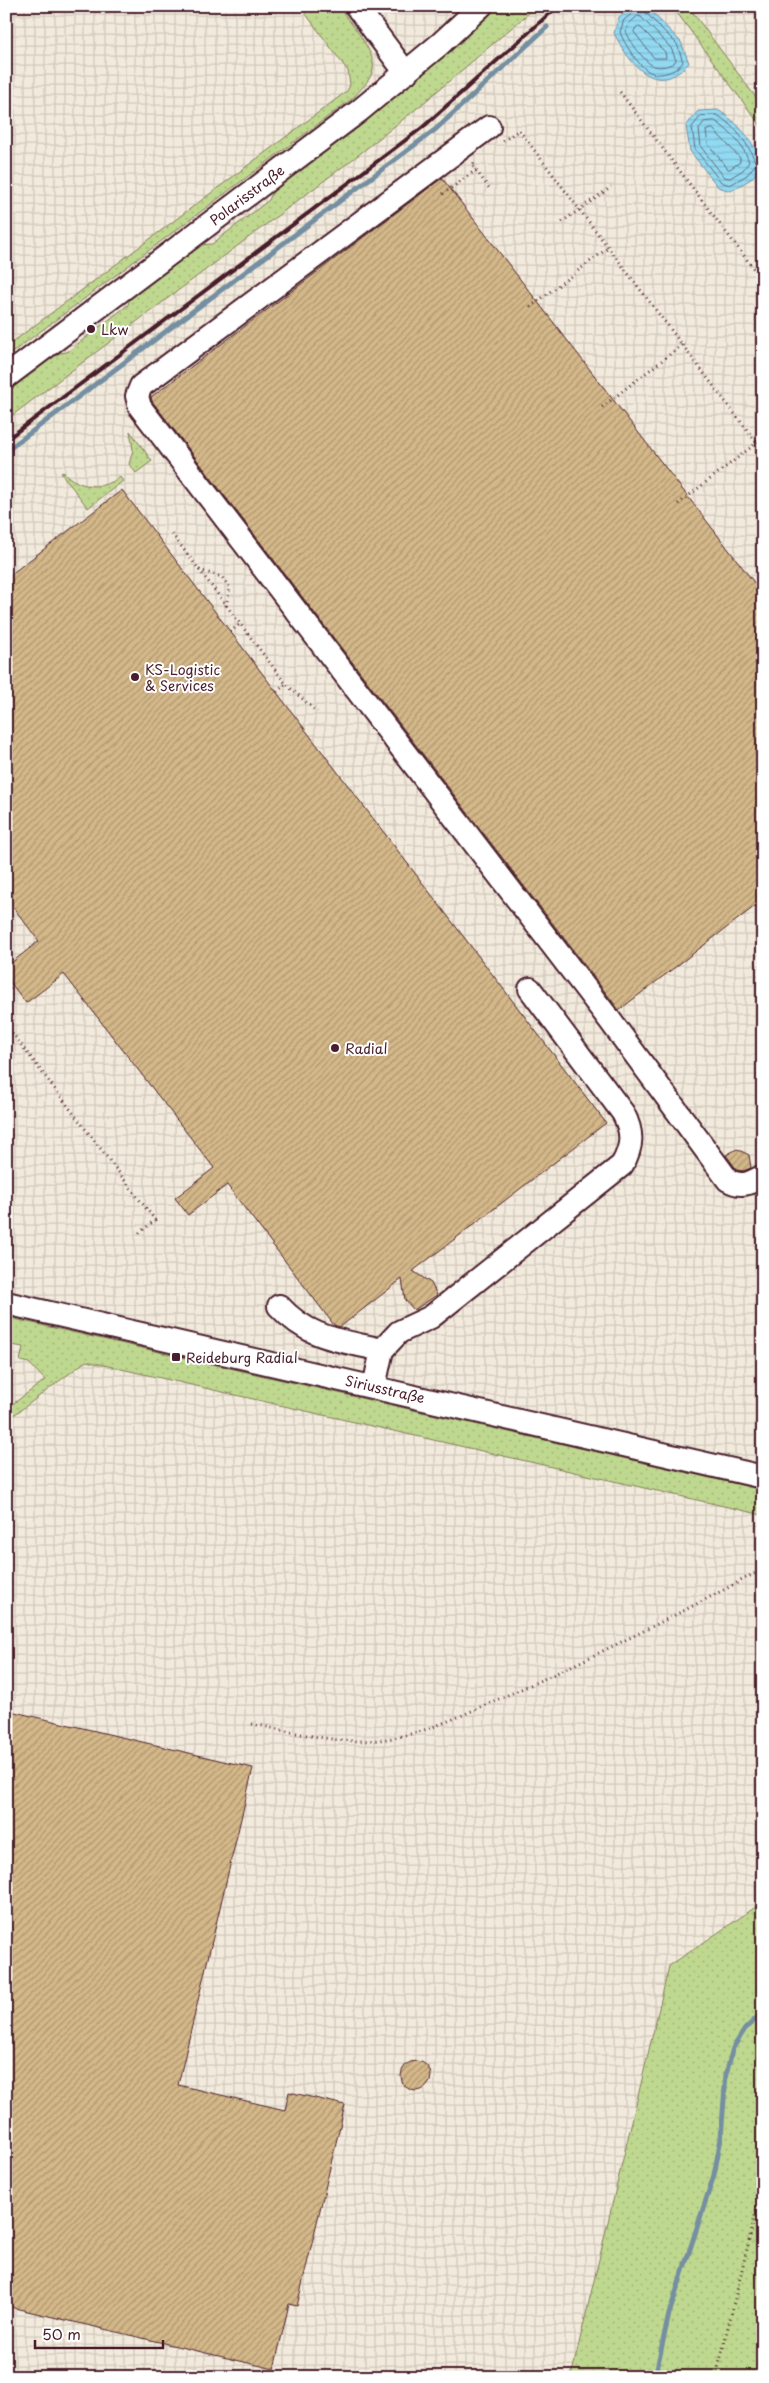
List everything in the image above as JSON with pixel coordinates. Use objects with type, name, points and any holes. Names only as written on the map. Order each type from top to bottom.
[{"type":"street","points":[[356,6],[406,73]]},
{"type":"street","name":"Polarisstraße","points":[[6,376],[359,111],[406,73],[481,6]]},
{"type":"street","points":[[495,135],[141,386],[137,396],[140,407],[608,1019],[728,1180],[736,1185],[748,1184],[763,1176]]},
{"type":"street","points":[[374,1387],[382,1350],[399,1332],[431,1317],[439,1311],[622,1165],[629,1153],[632,1140],[630,1126],[623,1113],[530,989]]},
{"type":"street","name":"Siriusstraße","points":[[6,1303],[763,1477]]},
{"type":"street","points":[[279,1306],[304,1329],[323,1336],[382,1350]]},
{"type":"path","points":[[620,92],[763,281]]},
{"type":"path","points":[[495,135],[519,130],[763,451]]},
{"type":"path","points":[[480,159],[472,165],[489,188]]},
{"type":"path","points":[[443,194],[476,170]]},
{"type":"path","points":[[562,222],[610,187]]},
{"type":"path","points":[[530,307],[608,248]]},
{"type":"path","points":[[602,407],[682,345]]},
{"type":"path","points":[[678,504],[763,438]]},
{"type":"path","points":[[172,534],[286,684],[317,712]]},
{"type":"path","points":[[199,570],[222,577],[230,588],[226,606]]},
{"type":"path","points":[[230,632],[240,624]]},
{"type":"path","points":[[277,692],[286,684]]},
{"type":"path","points":[[6,992],[14,987]]},
{"type":"path","points":[[6,1025],[156,1220],[138,1234]]},
{"type":"path","points":[[252,1724],[325,1738],[358,1741],[386,1739],[424,1730],[522,1689],[699,1603],[763,1569]]},
{"type":"path","points":[[716,2377],[763,2183]]},
{"type":"shaded area","points":[[6,6],[763,6],[763,1902],[669,1966],[571,2377],[6,2377]]},
{"type":"green space","points":[[300,6],[338,6],[361,36],[371,54],[373,70],[370,78],[353,98],[6,357],[6,347],[347,91],[350,85],[348,71]]},
{"type":"green space","points":[[498,6],[536,7],[421,105],[357,156],[6,420],[6,388],[52,354],[67,352],[128,305],[131,293],[200,245],[212,244],[269,200],[274,188],[407,87],[492,9]]},
{"type":"green space","points":[[672,6],[688,6],[763,107],[763,129]]},
{"type":"green space","points":[[130,431],[152,461],[136,473],[129,464],[133,450]]},
{"type":"green space","points":[[63,472],[76,482],[90,486],[105,484],[120,477],[123,481],[88,508],[61,473]]},
{"type":"green space","points":[[6,1317],[763,1490],[763,1515],[86,1361],[6,1421],[6,1409],[45,1380],[29,1363],[20,1361],[23,1347],[6,1344]]},
{"type":"green space","points":[[763,1902],[763,2377],[571,2377],[669,1966]]},
{"type":"water","points":[[633,6],[648,8],[681,42],[689,63],[677,73],[666,78],[655,78],[636,66],[628,56],[614,33],[619,17]]},
{"type":"water","points":[[718,110],[733,121],[751,141],[762,166],[751,179],[731,191],[718,187],[690,151],[686,126],[698,111]]},
{"type":"building","points":[[442,178],[763,594],[763,900],[619,1010],[152,401],[151,397]]},
{"type":"building","name":"Radial","points":[[122,490],[606,1123],[413,1271],[431,1283],[437,1295],[414,1310],[405,1300],[402,1279],[340,1327],[334,1325],[227,1185],[188,1215],[175,1198],[214,1168],[64,974],[26,1003],[6,977],[6,967],[39,941],[6,898],[6,578]]},
{"type":"building","points":[[737,1149],[749,1155],[751,1168],[743,1171],[737,1170],[726,1155]]},
{"type":"building","points":[[6,1710],[253,1768],[178,2085],[285,2110],[289,2092],[345,2105],[297,2306],[289,2304],[274,2369],[6,2306]]},
{"type":"building","points":[[416,2061],[427,2065],[431,2076],[427,2087],[416,2091],[405,2087],[401,2076],[405,2065]]},
{"type":"waterway","points":[[6,451],[436,129],[547,27]]},
{"type":"waterway","points":[[655,2377],[669,2314],[714,2175],[721,2138],[726,2074],[733,2048],[745,2029],[763,2012]]},
{"type":"railway","points":[[6,440],[423,127],[558,6]]},
{"type":"place","name":"Lkw","points":[[91,329]]},
{"type":"place","name":"KS-Logistic & Services","points":[[135,677]]},
{"type":"place","name":"Radial","points":[[335,1048]]},
{"type":"place","name":"Reideburg Radial","points":[[176,1357]]}]
